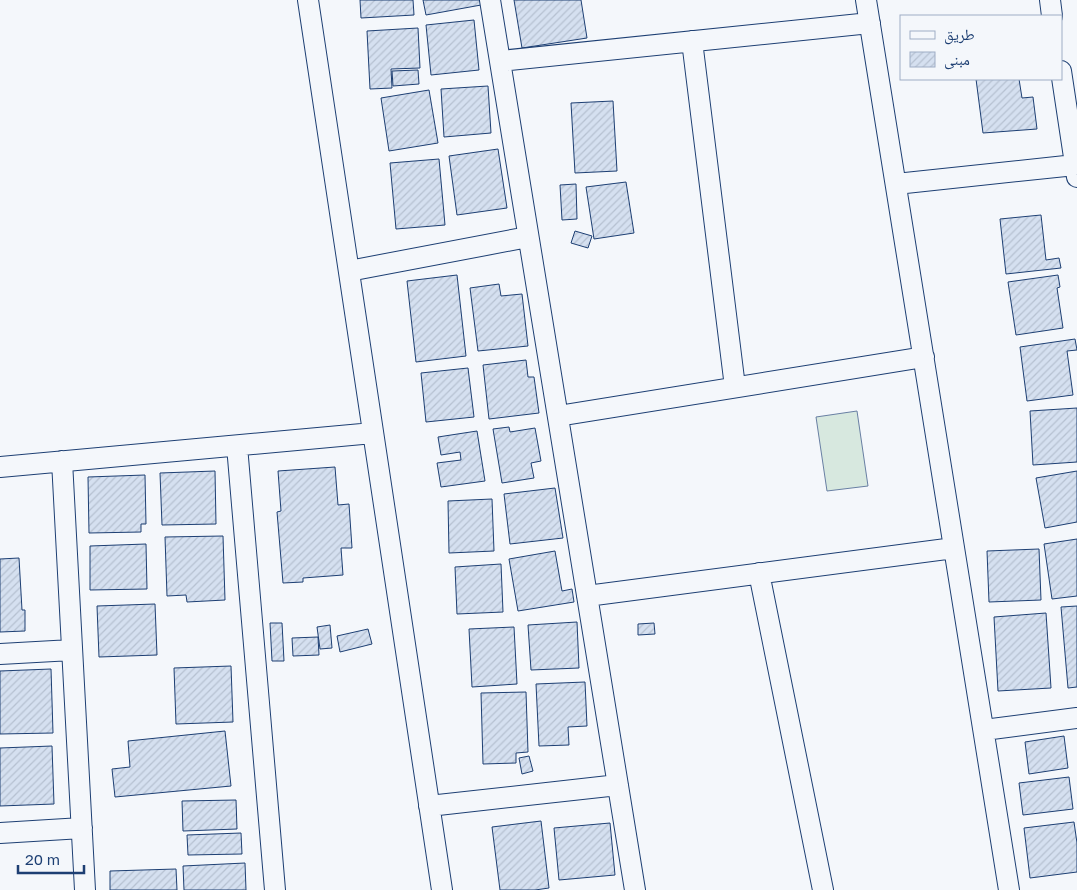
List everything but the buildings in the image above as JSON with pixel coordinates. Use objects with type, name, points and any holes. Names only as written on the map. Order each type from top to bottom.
[{"type":"street","points":[[308,0],[442,890]]},
{"type":"street","points":[[490,0],[635,890]]},
{"type":"street","points":[[866,0],[1009,890]]},
{"type":"street","points":[[1050,0],[1052,15]]},
{"type":"street","points":[[500,61],[870,23]]},
{"type":"street","points":[[692,41],[735,387]]},
{"type":"street","points":[[896,184],[1076,172],[1062,78]]},
{"type":"street","points":[[349,271],[528,237]]},
{"type":"street","points":[[558,416],[924,356]]},
{"type":"street","points":[[0,467],[373,434]]},
{"type":"street","points":[[237,446],[275,890]]},
{"type":"street","points":[[62,461],[85,890]]},
{"type":"street","points":[[587,596],[954,548]]},
{"type":"street","points":[[759,574],[823,890]]},
{"type":"street","points":[[0,654],[72,650]]},
{"type":"street","points":[[984,730],[1077,718]]},
{"type":"street","points":[[429,806],[618,785]]},
{"type":"street","points":[[0,834],[82,828]]},
{"type":"shaded area","points":[[857,411],[868,486],[827,491],[816,417]]}]
